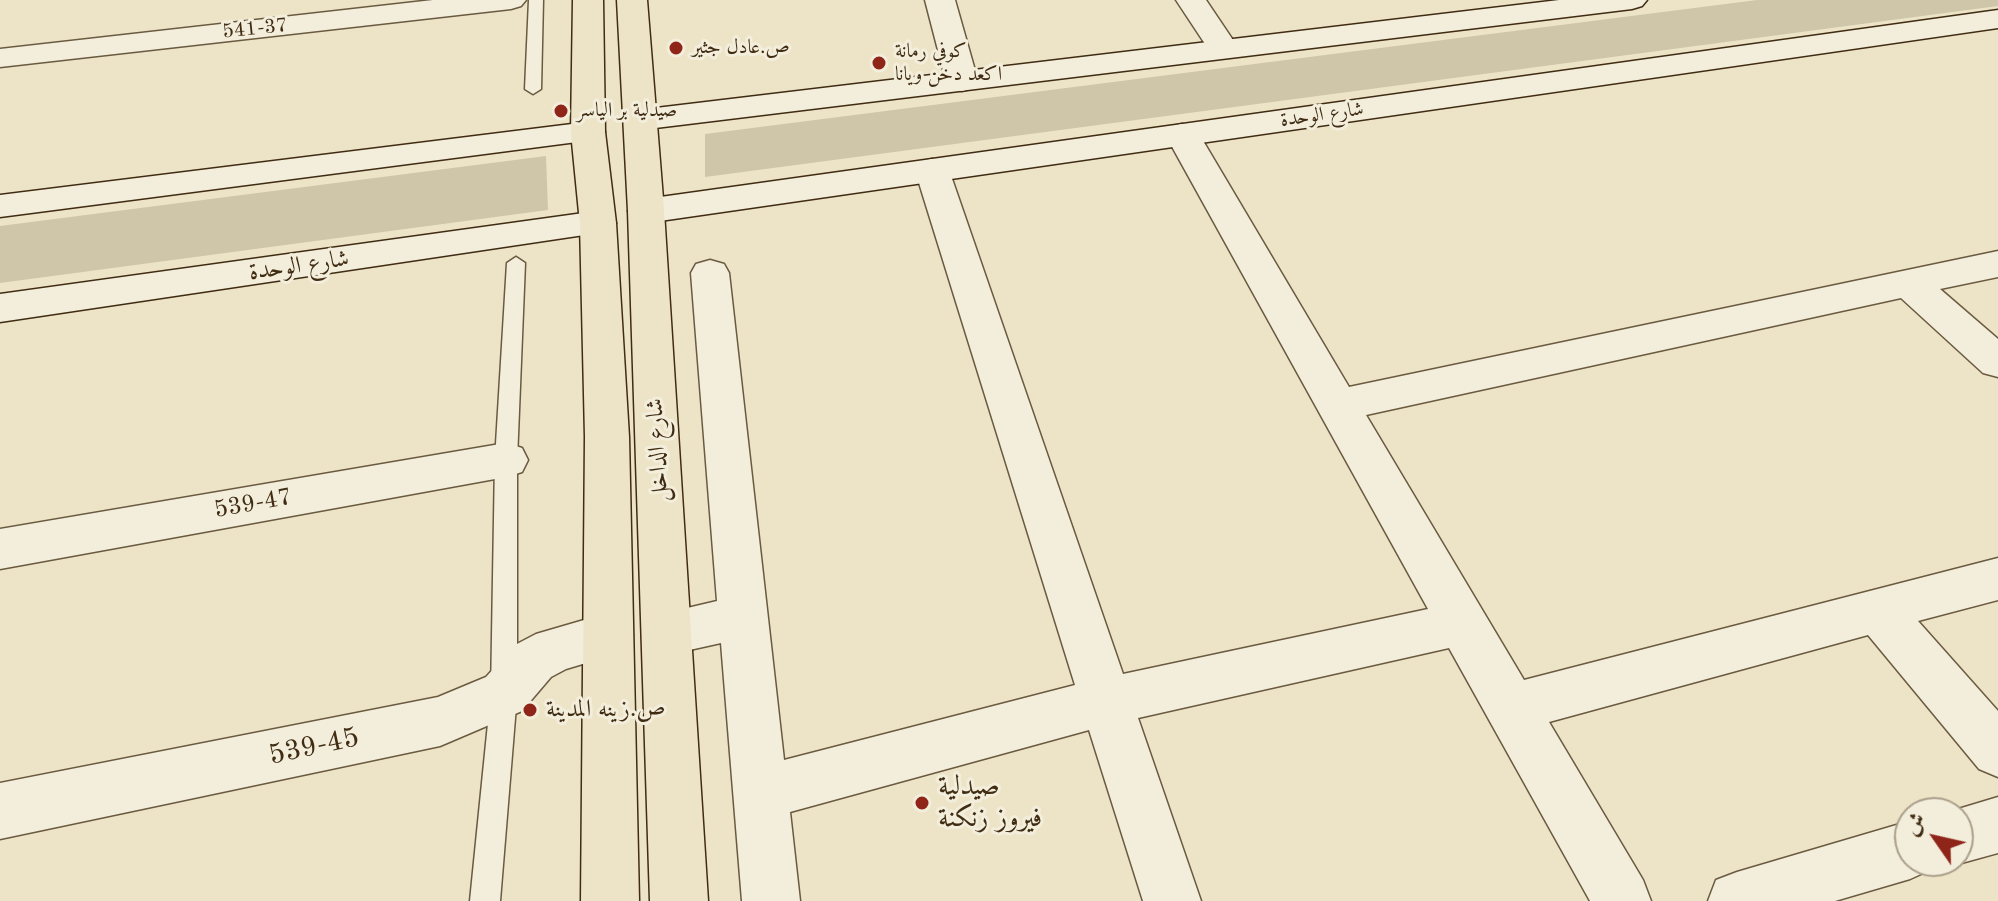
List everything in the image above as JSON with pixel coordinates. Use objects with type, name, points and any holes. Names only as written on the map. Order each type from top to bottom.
[{"type":"main road","name":"شارع الداخل","points":[[588,0],[588,132],[598,223],[607,437],[610,901]]},
{"type":"main road","name":"شارع الداخل","points":[[632,0],[646,211],[679,901]]},
{"type":"street","name":"541-37","points":[[0,58],[511,0]]},
{"type":"street","points":[[940,0],[962,81]]},
{"type":"street","points":[[1191,0],[1224,49]]},
{"type":"street","points":[[639,120],[1588,2],[1632,0]]},
{"type":"street","name":"شارع الوحدة","points":[[646,211],[1998,19]]},
{"type":"street","points":[[0,206],[588,132]]},
{"type":"street","points":[[1182,134],[1622,901]]},
{"type":"street","points":[[932,170],[1172,901]]},
{"type":"street","name":"شارع الوحدة","points":[[0,308],[598,223]]},
{"type":"street","points":[[1337,405],[1998,264]]},
{"type":"street","points":[[710,273],[771,901]]},
{"type":"street","points":[[1907,282],[1998,362]]},
{"type":"street","name":"539-47","points":[[0,549],[506,460]]},
{"type":"street","points":[[1511,708],[1998,579]]},
{"type":"street","points":[[1878,611],[1998,751]]},
{"type":"street","points":[[667,633],[743,617]]},
{"type":"street","points":[[760,793],[1108,701],[1462,623]]},
{"type":"street","name":"539-45","points":[[0,811],[440,721],[504,694],[533,661],[554,650],[608,635]]},
{"type":"street","points":[[1974,832],[1998,825]]},
{"type":"street","points":[[1737,901],[1894,855]]},
{"type":"lane","points":[[533,89],[536,0]]},
{"type":"lane","points":[[485,901],[504,694],[506,460],[516,263]]},
{"type":"shaded area","points":[[1757,0],[1998,0],[1998,6],[705,177],[705,134]]},
{"type":"shaded area","points":[[546,156],[548,210],[0,283],[0,226]]},
{"type":"place","name":"ص.عادل جثير","points":[[676,48]]},
{"type":"place","name":"كوفي رمانة اكعد دخن ويانا","points":[[879,63]]},
{"type":"place","name":"صيدلية بر الياسر","points":[[561,111]]},
{"type":"place","name":"ص.زينه المدينة","points":[[530,710]]},
{"type":"place","name":"صيدلية فيروز زنكنة","points":[[922,803]]}]
